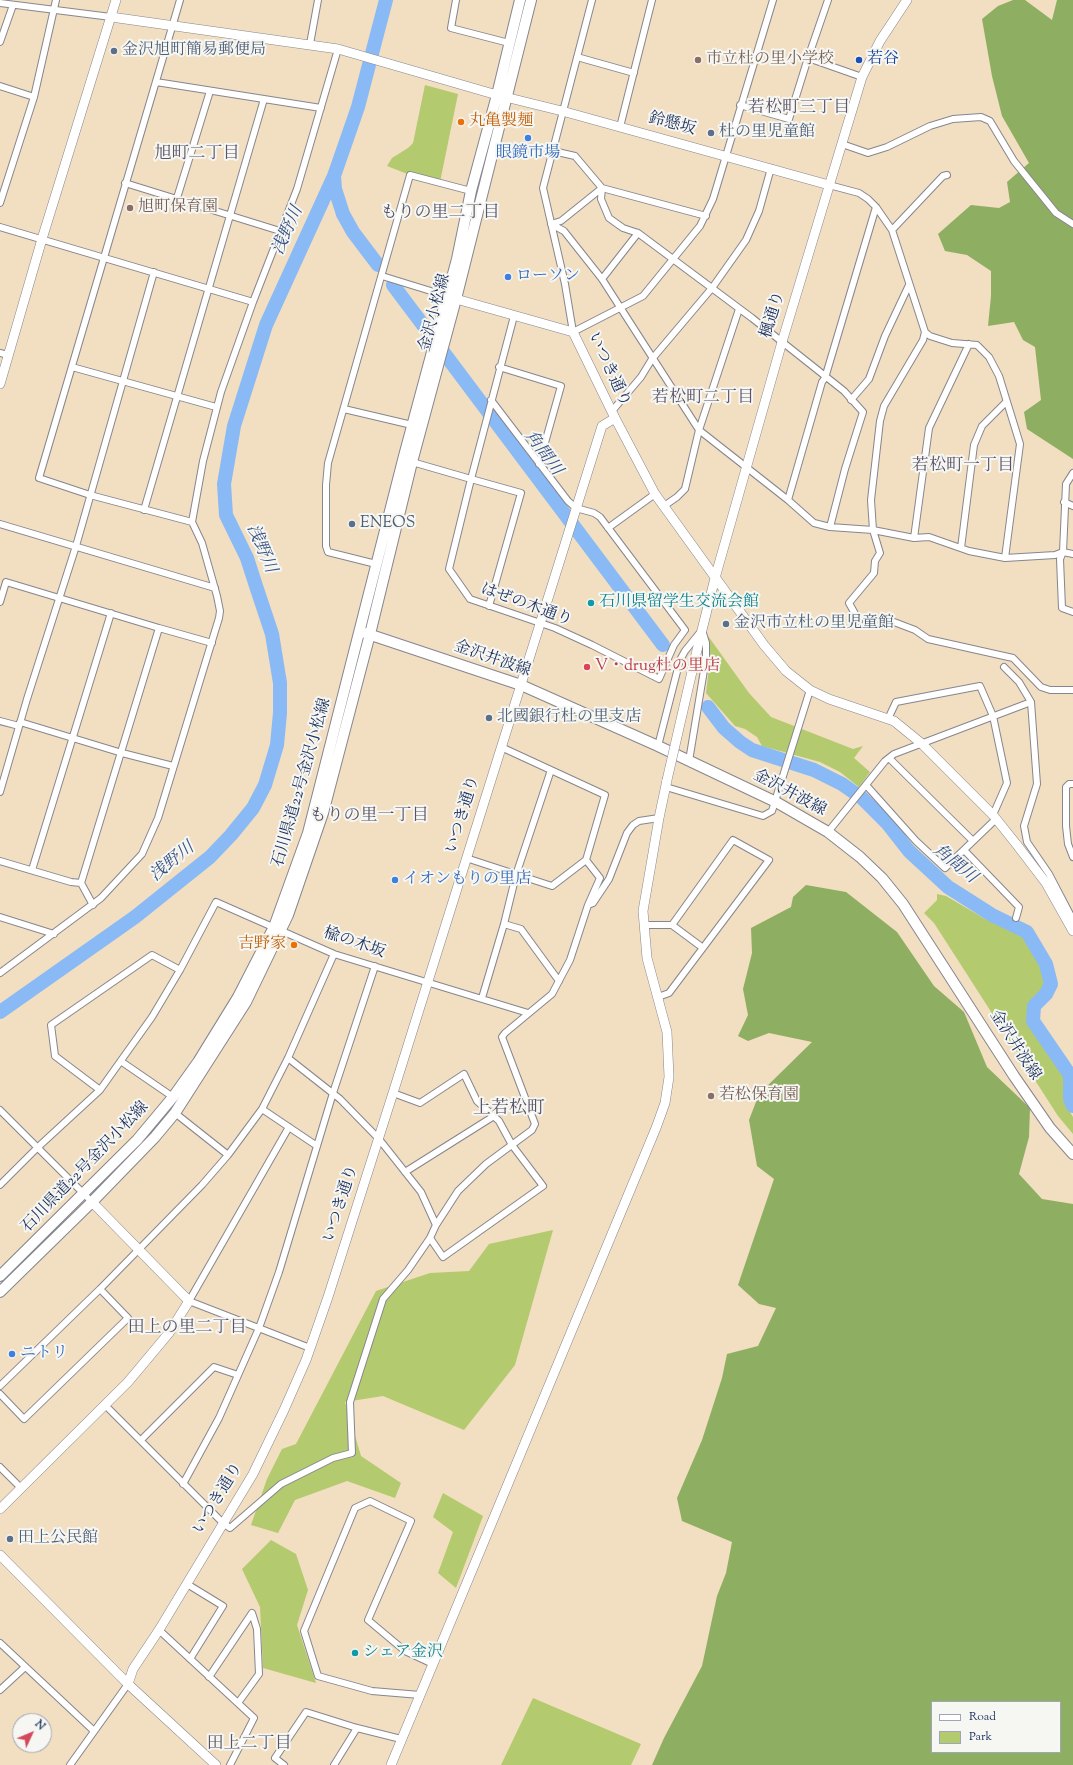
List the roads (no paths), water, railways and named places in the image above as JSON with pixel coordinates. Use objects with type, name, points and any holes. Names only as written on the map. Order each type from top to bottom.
[{"type":"main road","name":"金沢小松線","points":[[278,928],[313,847],[370,634],[412,462],[441,334],[452,297],[502,96],[509,43],[520,0]]},
{"type":"main road","name":"金沢小松線","points":[[452,297],[457,259],[471,191],[531,0]]},
{"type":"main road","name":"金沢小松線","points":[[359,631],[412,425],[436,355]]},
{"type":"main road","name":"金沢井波線","points":[[359,631],[521,685],[658,746],[776,802],[828,832],[860,857],[882,878],[903,904],[1014,1076],[1050,1128],[1073,1154]]},
{"type":"main road","name":"石川県道22号金沢小松線","points":[[0,1276],[137,1140],[173,1098],[198,1062],[238,998],[278,928],[308,833],[359,631]]},
{"type":"main road","points":[[0,1292],[92,1202],[155,1137],[175,1114],[246,1002],[278,928]]},
{"type":"street","points":[[0,203],[34,97],[56,0]]},
{"type":"street","points":[[0,384],[4,354],[42,239],[116,0]]},
{"type":"street","points":[[180,0],[102,257],[72,367],[39,478],[90,495],[192,522]]},
{"type":"street","points":[[310,44],[318,0]]},
{"type":"street","points":[[456,0],[451,28],[509,43]]},
{"type":"street","points":[[592,0],[542,188],[565,284],[573,332],[643,296],[674,261],[706,216],[713,200],[727,156],[740,105],[773,0]]},
{"type":"street","points":[[620,127],[652,0]]},
{"type":"street","points":[[740,105],[789,119],[828,0]]},
{"type":"street","name":"楓通り","points":[[391,1765],[658,1122],[666,1094],[669,1057],[667,1032],[647,958],[643,911],[666,784],[715,578],[782,342],[829,185],[862,78],[880,41],[907,0]]},
{"type":"street","points":[[0,3],[53,10],[67,10],[111,17]]},
{"type":"street","points":[[0,42],[13,5]]},
{"type":"street","name":"鈴懸坂","points":[[111,17],[310,44],[342,50],[502,96],[562,111],[829,185]]},
{"type":"street","points":[[1,971],[93,905],[122,877],[142,854],[158,818],[212,643],[220,611],[202,543],[192,522],[203,461],[216,407],[253,302],[297,189],[321,108],[342,50]]},
{"type":"street","points":[[577,57],[634,73]]},
{"type":"street","points":[[808,58],[862,78]]},
{"type":"street","points":[[156,82],[321,108]]},
{"type":"street","points":[[0,86],[34,97]]},
{"type":"street","points":[[177,198],[210,91]]},
{"type":"street","points":[[144,510],[176,396],[264,99]]},
{"type":"street","points":[[842,144],[868,154],[898,142],[930,126],[953,119],[981,117],[990,121],[1014,161],[1056,213],[1073,224]]},
{"type":"street","points":[[553,151],[576,156],[602,188],[706,216]]},
{"type":"street","points":[[771,168],[759,211],[751,232],[712,288],[652,359],[614,415],[655,494],[764,645],[786,671],[810,690],[888,719],[908,730],[994,817],[1046,883],[1073,931]]},
{"type":"street","points":[[376,564],[328,552],[326,546],[328,463],[410,175],[471,191]]},
{"type":"street","points":[[892,230],[942,176],[947,175]]},
{"type":"street","points":[[125,183],[280,231]]},
{"type":"street","points":[[829,185],[859,192],[876,207],[892,230],[925,332],[930,336],[952,343],[977,345],[989,357],[999,376],[1006,402],[1018,432],[1020,444],[1005,558]]},
{"type":"street","points":[[551,224],[560,221],[602,188]]},
{"type":"street","points":[[602,188],[601,199],[610,218],[623,228],[638,233],[712,288],[782,342],[852,400],[863,412],[845,469],[830,526]]},
{"type":"street","points":[[788,500],[822,382],[825,378],[876,207]]},
{"type":"street","points":[[551,224],[564,231],[602,279],[622,308],[652,359],[700,430],[747,469],[788,500],[814,523],[873,530],[914,538],[929,538],[961,548],[1005,558],[1055,555],[1063,552],[1073,554]]},
{"type":"street","points":[[0,227],[253,302]]},
{"type":"street","points":[[602,279],[638,233]]},
{"type":"street","points":[[0,792],[58,598],[76,546],[154,272]]},
{"type":"street","points":[[382,276],[452,297]]},
{"type":"street","points":[[852,400],[869,379],[909,285]]},
{"type":"street","name":"いつき通り","points":[[128,1684],[132,1669],[159,1630],[253,1474],[284,1410],[310,1348],[379,1139],[602,426],[614,415],[573,332],[452,297]]},
{"type":"street","points":[[664,506],[678,497],[685,489],[700,430],[739,309]]},
{"type":"street","name":"はぜの木通り","points":[[514,316],[499,366],[449,569],[470,599],[541,623],[592,645],[659,679],[674,645],[685,630],[608,528]]},
{"type":"street","points":[[859,621],[849,603],[874,573],[875,561],[880,553],[873,530],[872,500],[880,421],[884,406],[923,340],[925,332]]},
{"type":"street","points":[[914,538],[929,428],[969,344]]},
{"type":"street","points":[[499,366],[561,386],[539,464]]},
{"type":"street","points":[[72,367],[216,407]]},
{"type":"street","points":[[961,548],[974,445],[982,426],[1006,402]]},
{"type":"street","points":[[491,403],[575,512],[594,513],[600,517],[608,528],[655,494]]},
{"type":"street","points":[[344,409],[412,425]]},
{"type":"street","points":[[412,462],[522,493],[489,606]]},
{"type":"street","points":[[1073,473],[1066,484],[1064,502],[1063,552],[1060,559],[1062,608],[1073,612]]},
{"type":"street","points":[[1064,502],[1073,506]]},
{"type":"street","points":[[0,524],[215,588]]},
{"type":"street","points":[[0,602],[6,582],[212,643]]},
{"type":"street","points":[[32,870],[111,613]]},
{"type":"street","points":[[894,622],[915,630],[928,639],[1013,658],[1041,687],[1050,690],[1073,690]]},
{"type":"street","points":[[93,905],[81,883],[159,628]]},
{"type":"street","points":[[658,746],[680,660],[685,651],[702,630]]},
{"type":"street","points":[[689,761],[706,658],[706,643],[702,630]]},
{"type":"street","points":[[1004,667],[1019,682],[1031,702],[1037,784],[1024,826],[1026,842],[1049,874],[1073,920]]},
{"type":"street","points":[[866,785],[916,841],[945,868],[964,850],[994,817],[1007,783],[993,716],[980,686],[896,702],[888,719]]},
{"type":"street","points":[[666,784],[763,816],[772,811],[810,690]]},
{"type":"street","points":[[828,832],[889,758],[901,750],[1031,702]]},
{"type":"street","points":[[0,721],[20,724],[173,766]]},
{"type":"street","points":[[466,858],[552,886],[586,860],[605,795],[501,747]]},
{"type":"street","points":[[889,758],[972,841]]},
{"type":"street","points":[[482,998],[504,924],[516,875],[551,770]]},
{"type":"street","points":[[1073,784],[1069,784],[1066,787],[1066,826],[1068,844],[1073,857]]},
{"type":"street","points":[[588,905],[593,903],[609,879],[627,833],[632,825],[644,819],[659,818]]},
{"type":"street","points":[[658,997],[669,993],[769,860],[733,840],[672,925]]},
{"type":"street","points":[[964,850],[1019,907],[1016,918]]},
{"type":"street","points":[[0,860],[81,883]]},
{"type":"street","points":[[105,1405],[183,1484],[230,1528],[281,1484],[333,1458],[352,1453],[350,1402],[382,1299],[408,1270],[430,1238],[436,1225],[458,1191],[486,1164],[532,1130],[535,1124],[502,1037],[528,1013],[552,994],[570,960],[588,905],[600,878],[586,860]]},
{"type":"street","name":"楡の木坂","points":[[180,970],[216,902],[278,928],[334,954],[528,1013]]},
{"type":"street","points":[[0,918],[54,934]]},
{"type":"street","points":[[504,924],[520,929],[559,981]]},
{"type":"street","points":[[644,925],[672,925],[703,948]]},
{"type":"street","points":[[0,1386],[100,1289],[202,1185],[228,1155],[262,1109],[288,1058],[334,954]]},
{"type":"street","points":[[0,1185],[37,1148],[100,1090],[122,1062],[180,970],[152,955],[51,1025],[55,1056],[100,1090]]},
{"type":"street","points":[[183,1484],[219,1418],[259,1328],[279,1272],[333,1093],[375,966]]},
{"type":"street","points":[[288,1058],[333,1093],[379,1139],[421,1192],[436,1225]]},
{"type":"street","points":[[122,1062],[173,1098]]},
{"type":"street","points":[[393,1093],[420,1103],[464,1074],[477,1101],[500,1121],[512,1145],[543,1186],[536,1193],[443,1257],[430,1238]]},
{"type":"street","points":[[262,1109],[317,1146]]},
{"type":"street","points":[[0,1110],[189,1301],[310,1348]]},
{"type":"street","points":[[175,1114],[228,1155]]},
{"type":"street","points":[[405,1172],[494,1116]]},
{"type":"street","points":[[0,1509],[128,1382],[169,1334],[289,1127]]},
{"type":"street","points":[[0,1394],[24,1419],[128,1318],[100,1289]]},
{"type":"street","points":[[141,1440],[214,1367],[238,1376]]},
{"type":"street","points":[[0,1467],[21,1488]]},
{"type":"street","points":[[420,1695],[372,1691],[318,1676],[304,1631],[355,1508],[370,1501],[411,1521],[368,1620],[406,1651],[433,1664]]},
{"type":"street","points":[[0,1555],[128,1684],[216,1765]]},
{"type":"street","points":[[187,1584],[223,1606],[190,1659]]},
{"type":"street","points":[[209,1677],[252,1613],[257,1629],[259,1674],[238,1703]]},
{"type":"street","points":[[159,1630],[254,1718],[230,1765]]},
{"type":"street","points":[[0,1643],[94,1732]]},
{"type":"street","points":[[0,1690],[25,1667]]},
{"type":"street","points":[[70,1765],[128,1684]]},
{"type":"street","points":[[284,1765],[275,1758],[306,1712],[357,1728],[402,1739]]},
{"type":"street","points":[[334,1765],[357,1728]]},
{"type":"waterway","name":"浅野川","points":[[0,1012],[135,917],[210,857],[231,835],[253,808],[265,785],[277,745],[280,713],[280,683],[272,634],[247,558],[226,515],[224,484],[234,426],[266,325],[334,176],[358,107],[386,0]]},
{"type":"waterway","name":"角間川","points":[[334,176],[335,189],[343,214],[353,232],[378,265]]},
{"type":"waterway","name":"角間川","points":[[393,285],[663,645]]},
{"type":"waterway","name":"角間川","points":[[708,707],[724,728],[752,750],[814,770],[842,784],[862,798],[887,823],[909,851],[948,887],[992,915],[1027,932],[1046,964],[1051,984],[1046,994],[1034,1006],[1033,1021],[1070,1075],[1070,1099],[1073,1106]]},
{"type":"place","name":"金沢旭町簡易郵便局","points":[[114,51]]},
{"type":"place","name":"市立杜の里小学校","points":[[698,60]]},
{"type":"place","name":"若谷","points":[[859,60]]},
{"type":"place","name":"丸亀製麺","points":[[461,122]]},
{"type":"place","name":"杜の里児童館","points":[[711,133]]},
{"type":"place","name":"眼鏡市場","points":[[528,138]]},
{"type":"place","name":"旭町保育園","points":[[130,208]]},
{"type":"place","name":"ローソン","points":[[508,277]]},
{"type":"place","name":"ENEOS","points":[[352,524]]},
{"type":"place","name":"石川県留学生交流会館","points":[[591,603]]},
{"type":"place","name":"金沢市立杜の里児童館","points":[[726,624]]},
{"type":"place","name":"V・drug杜の里店","points":[[587,667]]},
{"type":"place","name":"北國銀行杜の里支店","points":[[489,718]]},
{"type":"place","name":"イオンもりの里店","points":[[395,880]]},
{"type":"place","name":"吉野家","points":[[294,945]]},
{"type":"place","name":"若松保育園","points":[[711,1096]]},
{"type":"place","name":"ニトリ","points":[[12,1354]]},
{"type":"place","name":"田上公民館","points":[[10,1539]]},
{"type":"place","name":"シェア金沢","points":[[355,1653]]},
{"type":"district","name":"若松町三丁目","points":[[799,109]]},
{"type":"district","name":"旭町二丁目","points":[[197,155]]},
{"type":"district","name":"もりの里二丁目","points":[[440,214]]},
{"type":"district","name":"若松町二丁目","points":[[703,399]]},
{"type":"district","name":"若松町一丁目","points":[[963,467]]},
{"type":"district","name":"もりの里一丁目","points":[[369,817]]},
{"type":"district","name":"上若松町","points":[[509,1110]]},
{"type":"district","name":"田上の里二丁目","points":[[187,1329]]},
{"type":"district","name":"田上二丁目","points":[[249,1745]]}]
